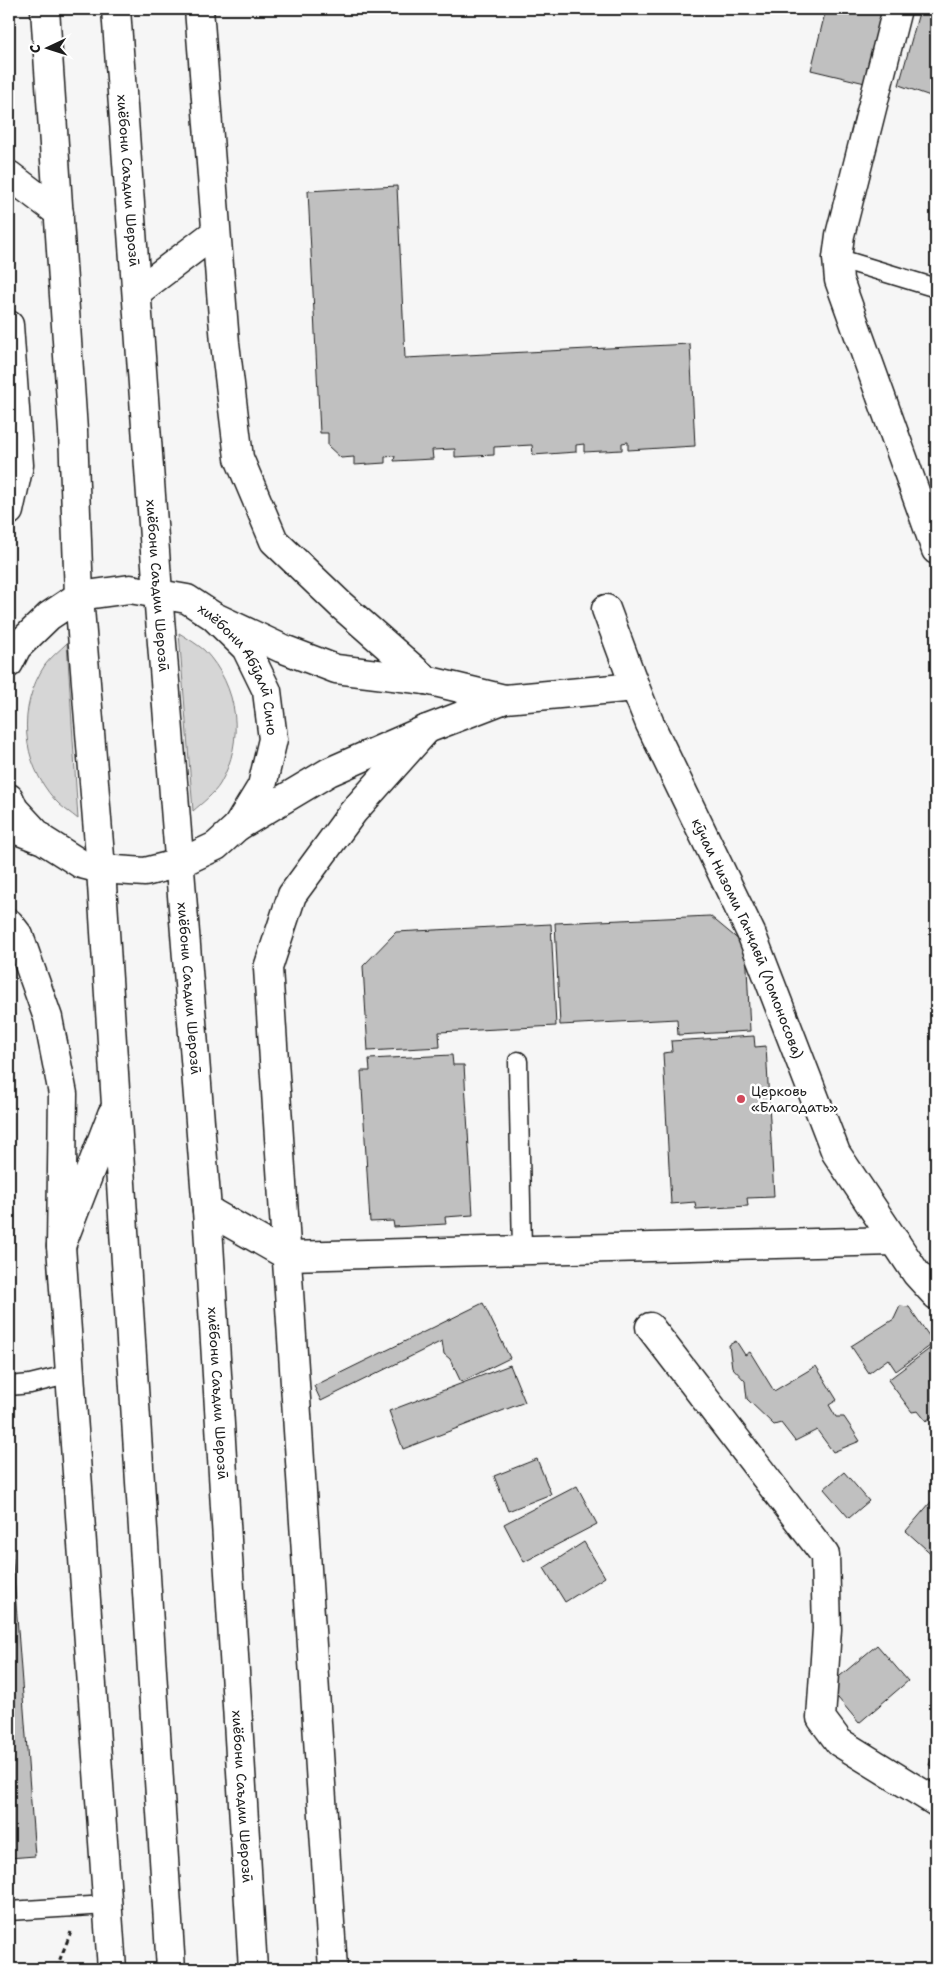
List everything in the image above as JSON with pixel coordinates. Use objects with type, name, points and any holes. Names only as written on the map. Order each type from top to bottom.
[{"type":"street","points":[[45,9],[60,212],[73,431],[79,596],[101,869],[171,1969]]},
{"type":"street","name":"хиёбони Саъдии Шерозӣ","points":[[116,9],[158,593],[207,1210],[253,1969]]},
{"type":"street","points":[[199,9],[215,232],[225,343],[239,458],[274,541],[342,606],[426,680]]},
{"type":"street","points":[[897,9],[840,234],[837,258],[839,280],[936,550]]},
{"type":"street","points":[[9,174],[60,212]]},
{"type":"street","points":[[137,292],[215,232]]},
{"type":"street","points":[[9,325],[19,465],[9,511]]},
{"type":"street","name":"хиёбони Абӯалӣ Сино","points":[[9,663],[17,647],[49,616],[79,596],[130,589],[186,599],[213,616],[246,648],[267,691],[272,739],[262,786],[237,827],[216,846],[180,863],[145,872],[101,869],[81,864],[43,840],[9,827]]},
{"type":"street","name":"кӯчаи Низоми Ганҷавӣ (Ломоносова)","points":[[606,609],[635,687],[750,933],[836,1153],[916,1273],[936,1295]]},
{"type":"street","points":[[213,616],[281,648],[336,668],[426,680],[505,699]]},
{"type":"street","points":[[237,827],[329,772],[427,729],[505,699],[635,687]]},
{"type":"street","points":[[333,1969],[268,968],[292,895],[353,812],[427,729]]},
{"type":"street","name":"хиёбони Абӯалӣ Сино","points":[[9,798],[14,809],[43,840]]},
{"type":"street","points":[[9,923],[20,936],[48,1018],[63,1094],[61,1246],[112,1969]]},
{"type":"street","points":[[61,1246],[115,1105]]},
{"type":"street","points":[[207,1210],[288,1256],[895,1241]]},
{"type":"street","points":[[650,1327],[825,1555],[827,1629],[821,1718],[840,1742],[936,1802]]},
{"type":"lane","points":[[837,258],[936,288]]},
{"type":"lane","points":[[518,1061],[522,1250]]},
{"type":"lane","points":[[9,1386],[30,1384],[71,1374]]},
{"type":"lane","points":[[9,1911],[107,1905]]},
{"type":"path","points":[[56,1969],[73,1926]]},
{"type":"shaded area","points":[[179,633],[204,650],[216,665],[225,680],[234,714],[233,750],[228,767],[217,788],[193,811]]},
{"type":"shaded area","points":[[67,643],[78,819],[57,803],[44,785],[35,769],[27,734],[30,698],[36,681],[47,662]]},
{"type":"building","points":[[826,9],[884,9],[865,83],[811,70]]},
{"type":"building","points":[[920,9],[936,9],[936,98],[899,85]]},
{"type":"building","points":[[397,186],[405,358],[690,344],[695,446],[628,450],[628,442],[622,443],[622,450],[584,452],[584,444],[576,445],[576,452],[533,455],[532,445],[494,447],[494,455],[455,457],[455,449],[432,450],[433,459],[394,461],[395,456],[385,457],[385,463],[354,465],[354,457],[341,458],[328,446],[328,433],[320,433],[308,191]]},
{"type":"building","points":[[710,916],[746,946],[750,1031],[678,1035],[677,1019],[560,1025],[555,923]]},
{"type":"building","points":[[551,924],[556,1026],[439,1032],[440,1047],[368,1051],[363,966],[396,932]]},
{"type":"building","points":[[754,1036],[755,1047],[766,1046],[774,1197],[747,1198],[748,1206],[696,1209],[695,1202],[671,1204],[663,1053],[672,1052],[671,1041]]},
{"type":"building","points":[[452,1055],[453,1065],[464,1065],[473,1215],[445,1217],[446,1224],[394,1227],[393,1221],[370,1222],[361,1071],[370,1071],[369,1059]]},
{"type":"building","points":[[483,1303],[510,1358],[461,1382],[450,1359],[444,1354],[442,1341],[321,1401],[314,1386]]},
{"type":"building","points":[[900,1306],[909,1307],[934,1343],[896,1371],[888,1359],[869,1373],[851,1346],[894,1319]]},
{"type":"building","points":[[736,1341],[745,1355],[750,1352],[774,1391],[816,1366],[837,1400],[829,1405],[836,1417],[844,1417],[860,1441],[833,1452],[817,1430],[795,1441],[781,1423],[774,1425],[747,1399],[745,1381],[732,1367],[729,1345]]},
{"type":"building","points":[[936,1344],[936,1419],[934,1415],[926,1421],[918,1411],[912,1412],[888,1380]]},
{"type":"building","points":[[510,1365],[525,1402],[403,1449],[389,1411]]},
{"type":"building","points":[[537,1459],[551,1494],[508,1511],[494,1476]]},
{"type":"building","points":[[844,1472],[869,1501],[849,1518],[824,1489]]},
{"type":"building","points":[[577,1486],[597,1524],[524,1562],[504,1524]]},
{"type":"building","points":[[936,1496],[936,1558],[906,1531]]},
{"type":"building","points":[[9,1510],[35,1856],[9,1858]]},
{"type":"building","points":[[584,1542],[605,1577],[565,1602],[544,1568]]},
{"type":"building","points":[[877,1645],[908,1681],[859,1723],[828,1686]]},
{"type":"building","points":[[936,1749],[936,1768],[929,1765]]},
{"type":"place","name":"Церковь «Благодать»","points":[[741,1099]]}]
